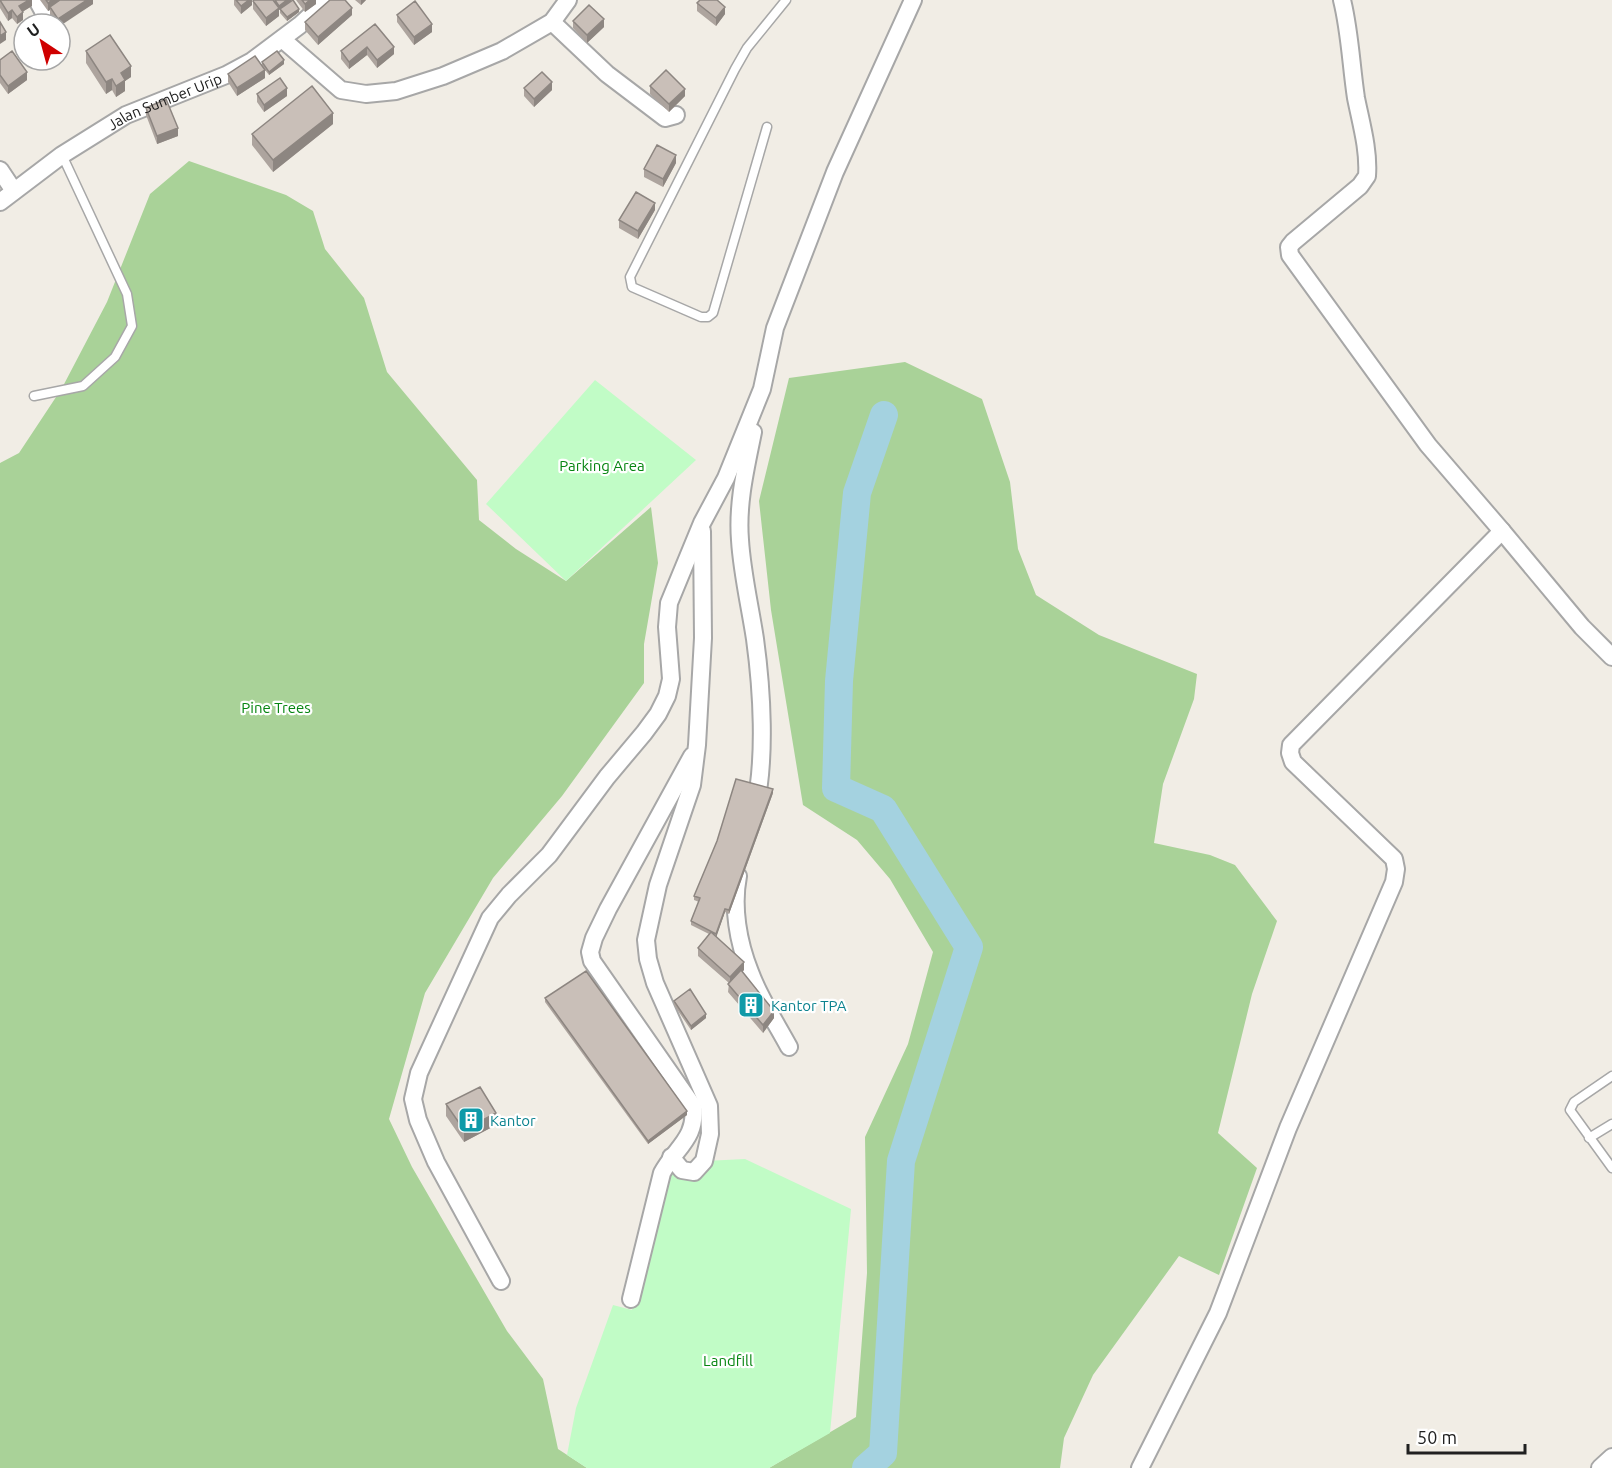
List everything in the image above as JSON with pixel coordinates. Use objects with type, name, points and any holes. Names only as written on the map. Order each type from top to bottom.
[{"type":"street","name":"Jalan Sumber Urip","points":[[0,202],[62,155],[126,115],[226,75],[252,61],[282,39],[327,0]]},
{"type":"street","points":[[282,39],[341,90],[366,94],[396,91],[443,76],[502,51],[552,22],[568,0]]},
{"type":"street","points":[[751,822],[759,790],[762,755],[755,642],[740,539],[741,489],[775,328],[835,172],[913,0]]},
{"type":"street","points":[[1342,0],[1365,145],[1367,176],[1360,186],[1293,242],[1289,247],[1290,255],[1428,445],[1582,627],[1612,657]]},
{"type":"street","points":[[552,22],[607,74],[665,118],[675,115]]},
{"type":"street","points":[[0,170],[15,191]]},
{"type":"street","points":[[501,1281],[436,1162],[418,1120],[413,1100],[419,1073],[490,918],[549,855],[607,777],[658,714],[667,696],[671,679],[667,627],[669,603],[702,524],[726,478],[762,389]]},
{"type":"street","points":[[671,1157],[682,1170],[694,1172],[704,1161],[710,1134],[709,1106],[655,983],[648,959],[646,940],[658,885],[692,785],[697,745],[703,638],[702,524]]},
{"type":"street","points":[[1140,1468],[1218,1313],[1288,1128],[1394,882],[1396,869],[1394,859],[1293,762],[1290,753],[1291,745],[1502,531]]},
{"type":"street","points":[[631,1299],[662,1173],[693,1128],[693,1106],[592,961],[590,952],[608,909],[697,745]]},
{"type":"street","points":[[741,859],[735,893],[738,929],[750,973],[789,1047]]},
{"type":"street","points":[[1600,1468],[1612,1457]]},
{"type":"lane","points":[[766,127],[713,313],[708,317],[701,317],[632,287],[630,276],[735,69],[747,48],[786,0]]},
{"type":"lane","points":[[34,396],[83,386],[115,357],[132,326],[127,294],[62,155]]},
{"type":"lane","points":[[1612,1076],[1569,1110],[1612,1168]]},
{"type":"lane","points":[[1590,1138],[1612,1124]]},
{"type":"green space","name":"Pine Trees","points":[[189,161],[286,195],[313,211],[325,249],[364,298],[387,372],[477,480],[479,520],[516,549],[566,581],[651,507],[658,563],[644,644],[644,683],[562,796],[493,878],[425,993],[389,1119],[412,1167],[507,1331],[543,1379],[558,1449],[587,1468],[0,1468],[0,463],[19,453],[62,388],[107,302],[150,194]]},
{"type":"green space","points":[[905,362],[982,399],[1010,482],[1018,549],[1036,595],[1099,635],[1197,674],[1194,699],[1163,784],[1154,843],[1210,855],[1235,865],[1277,921],[1252,994],[1218,1133],[1257,1168],[1219,1275],[1179,1256],[1093,1375],[1064,1438],[1060,1468],[769,1468],[856,1417],[867,1273],[865,1137],[908,1044],[933,952],[890,879],[857,840],[803,805],[771,610],[759,501],[789,378]]},
{"type":"green space","name":"Parking Area","points":[[595,380],[696,460],[566,581],[486,504]]},
{"type":"green space","name":"Landfill","points":[[671,1159],[681,1171],[705,1161],[745,1159],[851,1209],[830,1433],[769,1468],[587,1468],[567,1455],[576,1408],[613,1305],[632,1310],[663,1174]]},
{"type":"building","points":[[0,0],[29,0],[19,6],[23,12],[12,10],[8,13]]},
{"type":"building","points":[[60,0],[87,0],[69,12],[53,12],[50,7]]},
{"type":"building","points":[[236,0],[249,0],[241,6]]},
{"type":"building","points":[[254,0],[273,0],[279,8],[266,18]]},
{"type":"building","points":[[275,0],[287,0],[279,6]]},
{"type":"building","points":[[293,0],[299,9],[287,17],[280,9]]},
{"type":"building","points":[[330,0],[345,0],[352,8],[318,37],[305,22]]},
{"type":"building","points":[[700,0],[717,0],[725,7],[716,18],[697,3]]},
{"type":"building","points":[[415,1],[432,24],[414,37],[397,15]]},
{"type":"building","points":[[589,5],[604,19],[587,35],[573,21]]},
{"type":"building","points":[[0,22],[6,32],[0,36]]},
{"type":"building","points":[[375,24],[394,47],[377,60],[367,47],[349,62],[341,51]]},
{"type":"building","points":[[110,35],[131,66],[121,73],[125,80],[116,86],[112,79],[106,82],[86,51]]},
{"type":"building","points":[[12,51],[12,72],[27,72],[8,86],[0,75],[0,60]]},
{"type":"building","points":[[277,51],[284,60],[269,72],[262,62]]},
{"type":"building","points":[[255,56],[265,70],[237,88],[228,74]]},
{"type":"building","points":[[666,70],[685,89],[669,104],[650,86]]},
{"type":"building","points":[[542,72],[552,82],[534,99],[524,88]]},
{"type":"building","points":[[280,78],[287,88],[264,105],[257,94]]},
{"type":"building","points":[[312,86],[333,113],[273,160],[252,134]]},
{"type":"building","points":[[166,99],[178,128],[157,136],[146,108]]},
{"type":"building","points":[[657,145],[676,155],[663,179],[644,169]]},
{"type":"building","points":[[636,192],[655,203],[638,231],[619,220]]},
{"type":"building","points":[[736,779],[773,789],[729,910],[725,909],[716,934],[691,921],[700,898],[694,896],[717,841]]},
{"type":"building","name":"Kantor TPA","points":[[711,932],[744,962],[730,977],[698,948]]},
{"type":"building","name":"Kantor TPA","points":[[741,970],[774,1011],[763,1025],[728,984]]},
{"type":"building","points":[[586,971],[687,1111],[648,1141],[545,998]]},
{"type":"building","points":[[690,989],[706,1014],[691,1026],[674,1001]]},
{"type":"building","points":[[480,1087],[496,1113],[464,1130],[446,1104]]},
{"type":"waterway","points":[[866,1468],[883,1453],[901,1161],[969,947],[883,809],[836,788],[839,681],[857,493],[884,415]]},
{"type":"place","name":"Kantor TPA","points":[[751,1005]]},
{"type":"place","name":"Kantor","points":[[471,1120]]}]
